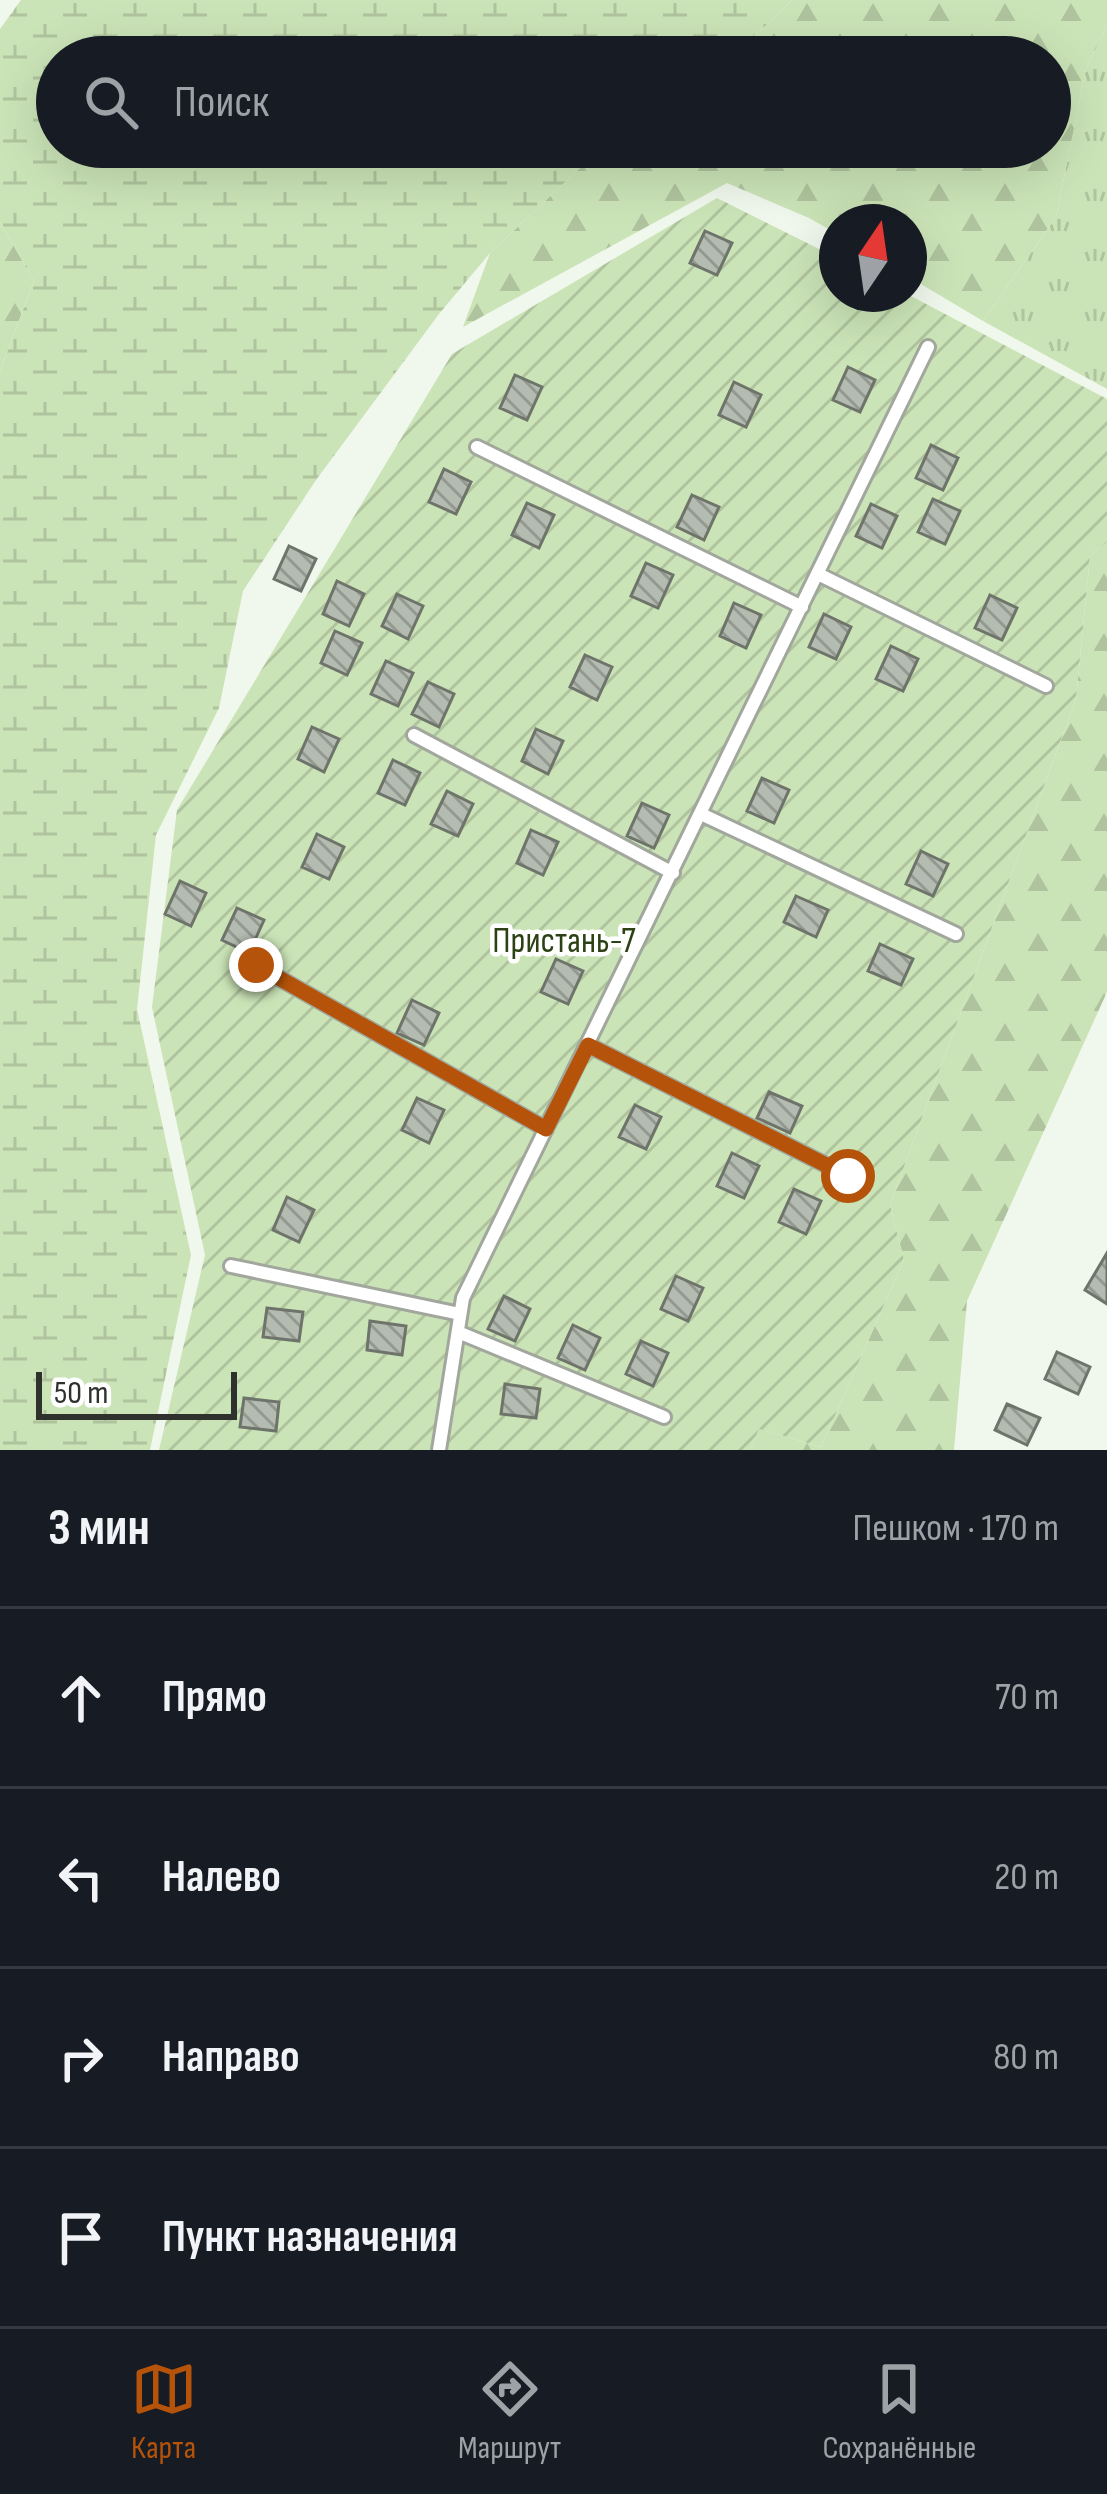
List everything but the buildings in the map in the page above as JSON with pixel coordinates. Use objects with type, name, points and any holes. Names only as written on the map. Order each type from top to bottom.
[{"type":"lane","points":[[439,1450],[463,1298],[928,346]]},
{"type":"lane","points":[[478,447],[802,607]]},
{"type":"lane","points":[[818,574],[1046,686]]},
{"type":"lane","points":[[414,735],[673,873]]},
{"type":"lane","points":[[701,814],[956,934]]},
{"type":"lane","points":[[256,965],[546,1129]]},
{"type":"lane","points":[[588,1045],[848,1176]]},
{"type":"lane","points":[[231,1266],[460,1313]]},
{"type":"lane","points":[[458,1332],[664,1418]]},
{"type":"green space","points":[[21,0],[792,0],[753,36],[36,36],[36,168],[580,168],[490,253],[439,314],[316,480],[243,591],[219,708],[156,835],[137,1009],[191,1255],[150,1450],[0,1450],[0,371],[34,281],[0,222],[0,29]]},
{"type":"green space","points":[[792,0],[1107,0],[1107,25],[1086,69],[1071,143],[1071,36],[753,36]]},
{"type":"green space","points":[[1107,25],[1107,389],[983,321],[1056,217],[1066,168],[1071,168],[1071,143],[1086,69]]},
{"type":"green space","points":[[580,168],[1066,168],[1056,217],[983,321],[927,288],[927,204],[819,204],[819,224],[727,183],[463,327],[490,253]]},
{"type":"green space","name":"Пристань-7","points":[[717,198],[819,249],[819,312],[927,312],[927,304],[1107,399],[1107,542],[1090,556],[1076,699],[890,1205],[904,1260],[821,1447],[759,1429],[750,1450],[159,1450],[205,1255],[152,1007],[177,810],[452,354]]},
{"type":"green space","points":[[0,222],[34,281],[0,371]]},
{"type":"green space","points":[[1107,542],[1107,992],[967,1301],[954,1450],[750,1450],[759,1429],[821,1447],[904,1260],[890,1205],[1076,699],[1090,556]]},
{"type":"route","points":[[256,965],[546,1129],[588,1045],[848,1176]]}]
